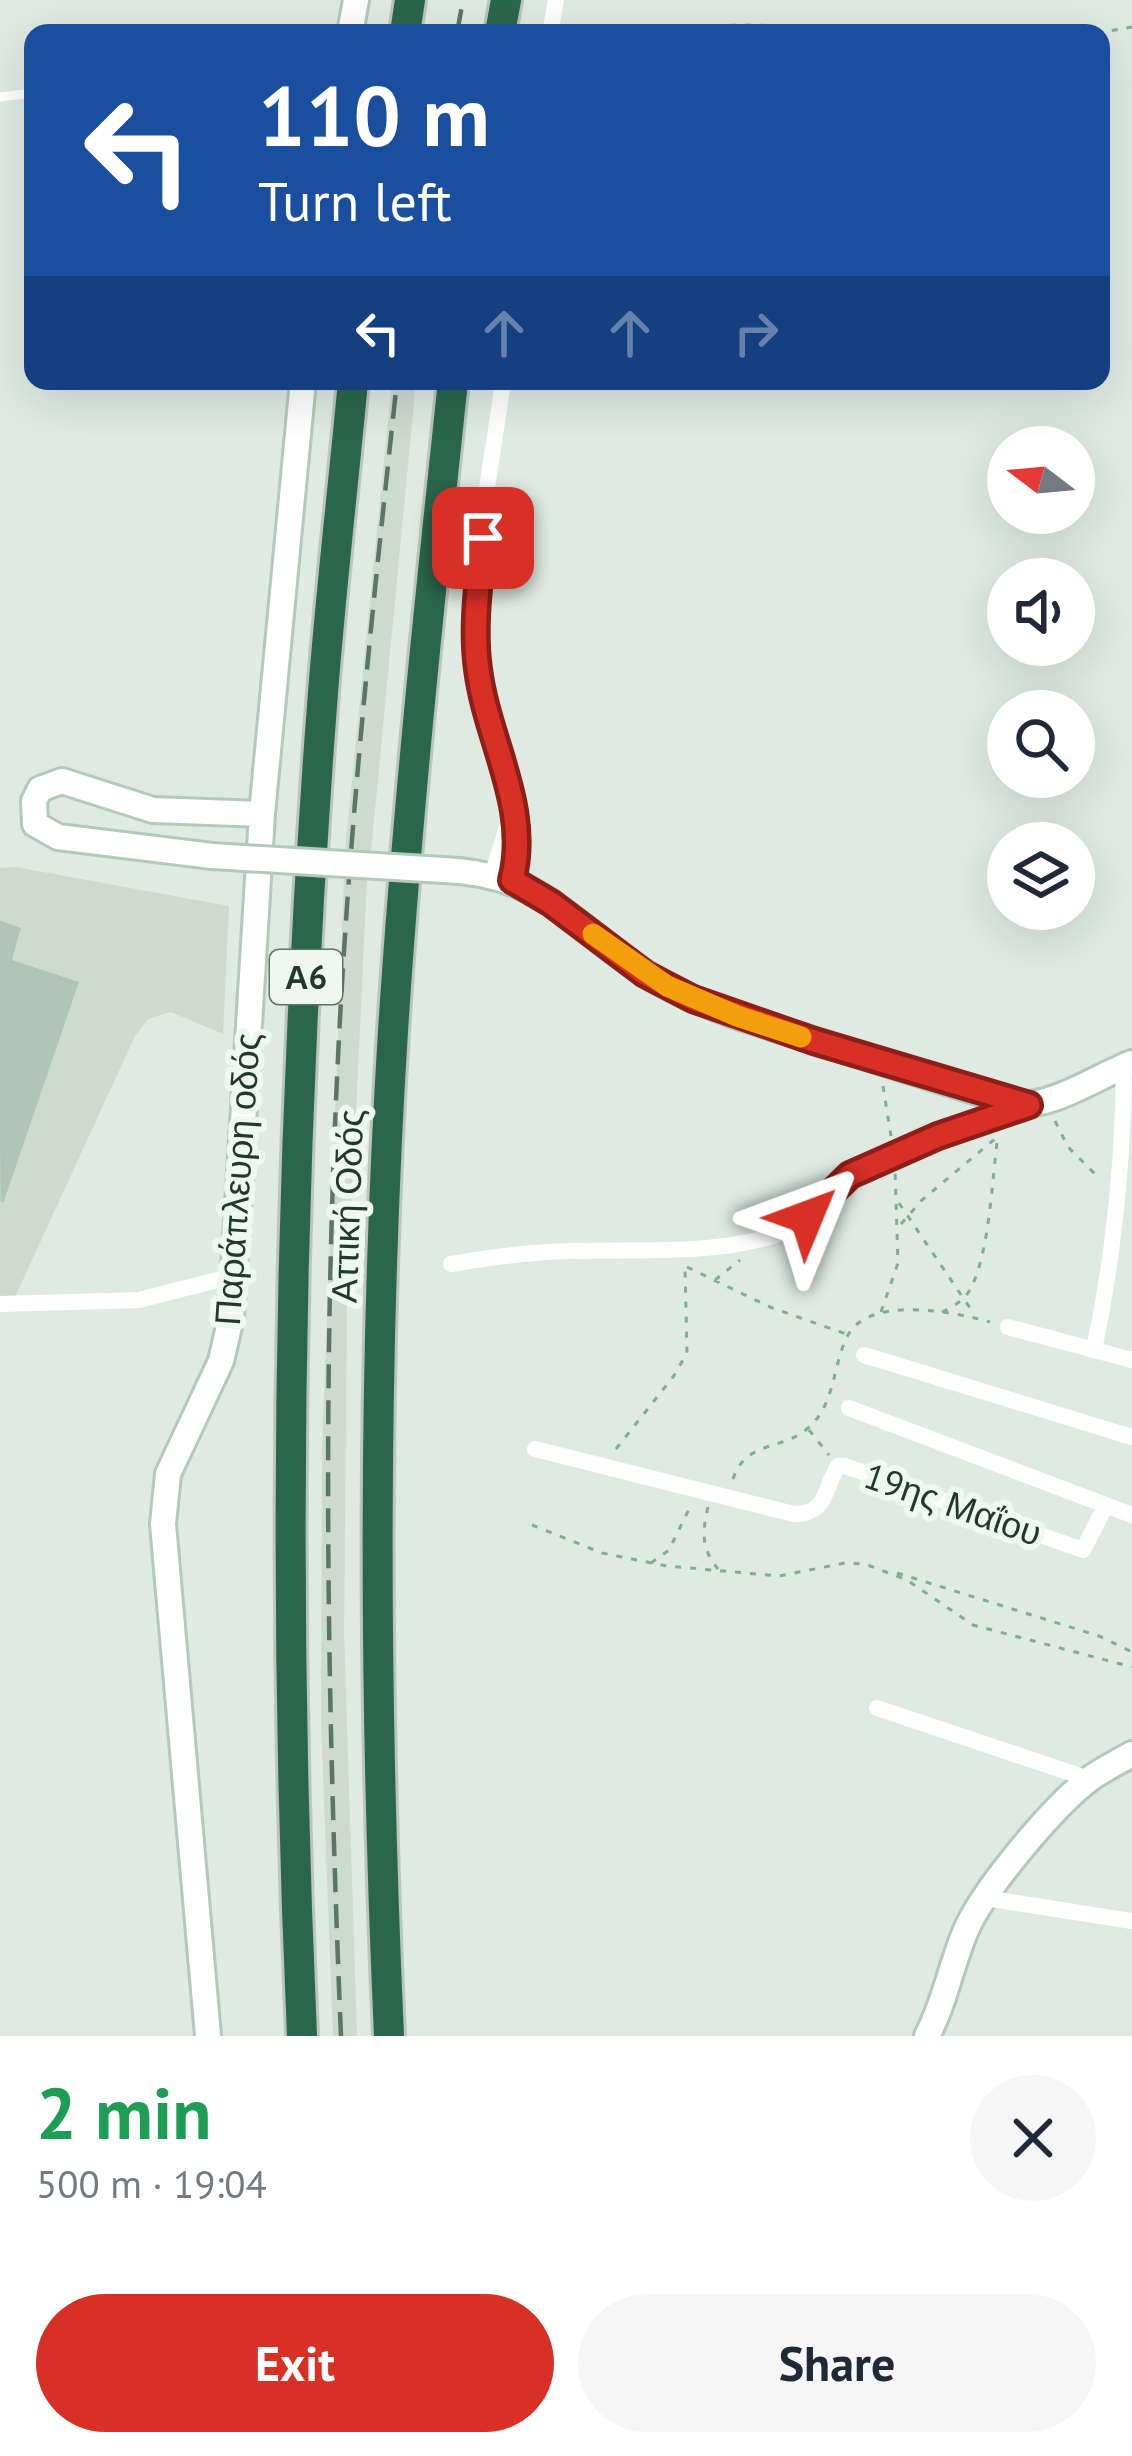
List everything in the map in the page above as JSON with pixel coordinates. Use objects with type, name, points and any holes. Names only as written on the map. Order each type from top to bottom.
[{"type":"highway","name":"Αττική Οδός","points":[[302,2036],[288,1575],[293,1270],[322,705],[352,390]]},
{"type":"highway","name":"Αττική Οδός","points":[[389,2036],[378,1696],[385,1222],[393,1032],[417,721],[452,390]]},
{"type":"street","name":"Παράπλευρη οδός","points":[[208,2036],[163,1523],[172,1461],[220,1360],[231,1318],[262,814],[302,390]]},
{"type":"street","points":[[502,390],[476,632],[482,694],[512,808],[502,878]]},
{"type":"street","points":[[262,814],[153,811],[62,781],[40,789],[34,801],[34,824],[58,837],[212,856],[502,878],[551,903],[667,986],[737,1016],[1029,1105]]},
{"type":"street","points":[[451,1264],[521,1253],[650,1250],[758,1240],[786,1232],[850,1175],[1128,1064],[1113,1257],[1094,1350]]},
{"type":"street","points":[[0,1304],[139,1300],[233,1276]]},
{"type":"street","points":[[1008,1327],[1132,1360]]},
{"type":"street","points":[[864,1355],[1132,1437]]},
{"type":"street","points":[[849,1408],[1132,1515]]},
{"type":"street","points":[[535,1449],[807,1514],[826,1497],[842,1466]]},
{"type":"street","name":"19ης Μαΐου","points":[[842,1466],[1083,1550],[1106,1505]]},
{"type":"street","points":[[877,1708],[1089,1779]]},
{"type":"street","points":[[927,2036],[940,2012],[965,1931],[985,1898],[1089,1779],[1132,1754]]},
{"type":"street","points":[[985,1898],[1132,1921]]},
{"type":"path","points":[[879,1061],[900,1225],[898,1263],[880,1313]]},
{"type":"path","points":[[1029,1105],[1054,1119],[1068,1147],[1120,1195]]},
{"type":"path","points":[[900,1225],[998,1136],[986,1239],[970,1289],[941,1312]]},
{"type":"path","points":[[898,1201],[977,1318]]},
{"type":"path","points":[[714,1281],[758,1240]]},
{"type":"path","points":[[609,1466],[619,1440],[673,1377],[687,1353],[685,1266],[770,1307],[849,1335]]},
{"type":"path","points":[[650,1564],[669,1550],[742,1460],[756,1449],[808,1429],[829,1400],[856,1324],[880,1313],[941,1312],[1008,1327]]},
{"type":"path","points":[[808,1429],[842,1466]]},
{"type":"path","points":[[714,1494],[703,1529],[704,1549],[720,1571]]},
{"type":"path","points":[[532,1525],[602,1553],[650,1564],[799,1574],[845,1563],[890,1571],[1100,1636],[1132,1652]]},
{"type":"path","points":[[890,1571],[973,1625],[1132,1667]]},
{"type":"shaded area","points":[[391,390],[415,390],[371,852],[345,851]]},
{"type":"shaded area","points":[[16,867],[229,906],[223,1034],[171,1012],[148,1019],[135,1036],[15,1297],[0,1299],[0,868]]},
{"type":"shaded area","points":[[344,878],[367,879],[347,1303],[344,1632],[357,2036],[333,2036],[321,1721],[322,1448]]},
{"type":"building","points":[[0,922],[19,929],[10,961],[77,983],[2,1202]]},
{"type":"railway","points":[[459,24],[463,0]]},
{"type":"railway","points":[[341,2036],[329,1635],[331,1235],[354,820],[396,390]]},
{"type":"slow traffic","points":[[593,934],[645,974],[693,999],[801,1037]]},
{"type":"route","points":[[483,538],[477,666],[517,824],[518,859],[512,880],[551,903],[645,974],[693,999],[814,1041],[1029,1105],[938,1136],[850,1175],[807,1217]]}]
